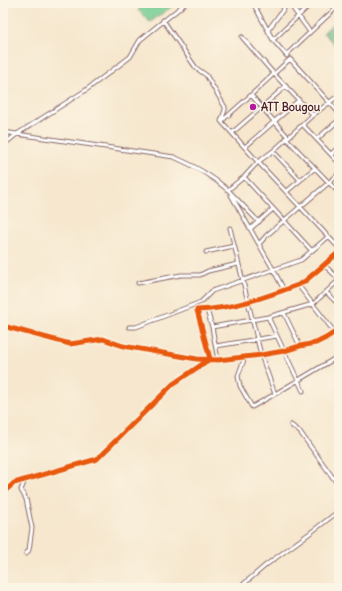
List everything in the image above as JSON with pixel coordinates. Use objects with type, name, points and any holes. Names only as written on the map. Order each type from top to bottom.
[{"type":"street","points":[[3,145],[17,134],[86,90],[130,57],[140,40],[186,3]]},
{"type":"street","points":[[253,3],[273,40],[339,113]]},
{"type":"street","points":[[268,30],[289,3],[310,32]]},
{"type":"street","points":[[273,40],[312,3]]},
{"type":"street","points":[[286,55],[339,5]]},
{"type":"street","points":[[164,20],[196,68],[206,75],[226,107],[221,121]]},
{"type":"street","points":[[242,37],[313,116]]},
{"type":"street","points":[[221,121],[251,96],[290,59]]},
{"type":"street","points":[[232,133],[286,86]]},
{"type":"street","points":[[228,190],[244,177],[258,162],[339,95]]},
{"type":"street","points":[[251,96],[287,138],[339,193]]},
{"type":"street","points":[[245,147],[299,100]]},
{"type":"street","points":[[317,139],[339,120]]},
{"type":"street","points":[[221,121],[339,248]]},
{"type":"street","points":[[303,125],[339,163]]},
{"type":"street","points":[[3,132],[174,157],[188,162],[211,177],[228,190],[259,222]]},
{"type":"street","points":[[331,154],[339,147]]},
{"type":"street","points":[[273,150],[300,180]]},
{"type":"street","points":[[286,192],[315,168]]},
{"type":"street","points":[[259,244],[339,174]]},
{"type":"street","points":[[244,177],[312,251]]},
{"type":"street","points":[[228,190],[284,290]]},
{"type":"street","points":[[250,229],[273,209]]},
{"type":"street","points":[[230,228],[261,355],[275,394]]},
{"type":"street","points":[[129,327],[136,327],[201,302],[212,291],[301,260],[328,237]]},
{"type":"street","points":[[206,252],[234,246]]},
{"type":"street","points":[[210,359],[197,310],[207,310],[247,302],[304,282],[339,252]]},
{"type":"street","points":[[138,283],[181,275],[200,275],[208,271],[238,264]]},
{"type":"street","points":[[212,327],[268,317],[313,304],[339,280],[324,265]]},
{"type":"street","points":[[298,284],[339,338]]},
{"type":"street","points":[[326,292],[339,305]]},
{"type":"street","points":[[207,310],[212,327],[218,360]]},
{"type":"street","points":[[284,313],[300,346]]},
{"type":"street","points":[[268,317],[303,391]]},
{"type":"street","points":[[3,326],[70,344],[103,339],[131,347],[197,359],[218,360],[284,351],[316,343],[335,332]]},
{"type":"street","points":[[216,346],[277,336]]},
{"type":"street","points":[[245,357],[238,376],[240,386],[252,407],[339,356]]},
{"type":"street","points":[[3,493],[14,483],[97,459],[173,384],[210,359]]},
{"type":"street","points":[[291,425],[300,432],[339,486]]},
{"type":"street","points":[[334,479],[339,474]]},
{"type":"street","points":[[25,480],[21,490],[26,499],[32,528],[29,550],[26,554]]},
{"type":"street","points":[[239,588],[266,565],[339,511]]},
{"type":"green space","points":[[146,3],[177,3],[150,22],[138,10]]},
{"type":"green space","points":[[339,18],[339,49],[323,33]]},
{"type":"cycle path","points":[[3,493],[14,483],[97,459],[173,384],[210,359],[197,310],[236,305],[298,285],[304,282],[339,252]]},
{"type":"cycle path","points":[[3,326],[70,344],[103,339],[123,346],[197,359],[218,360],[284,351],[316,343],[335,332]]},
{"type":"place","name":"ATT Bougou","points":[[253,107]]}]
